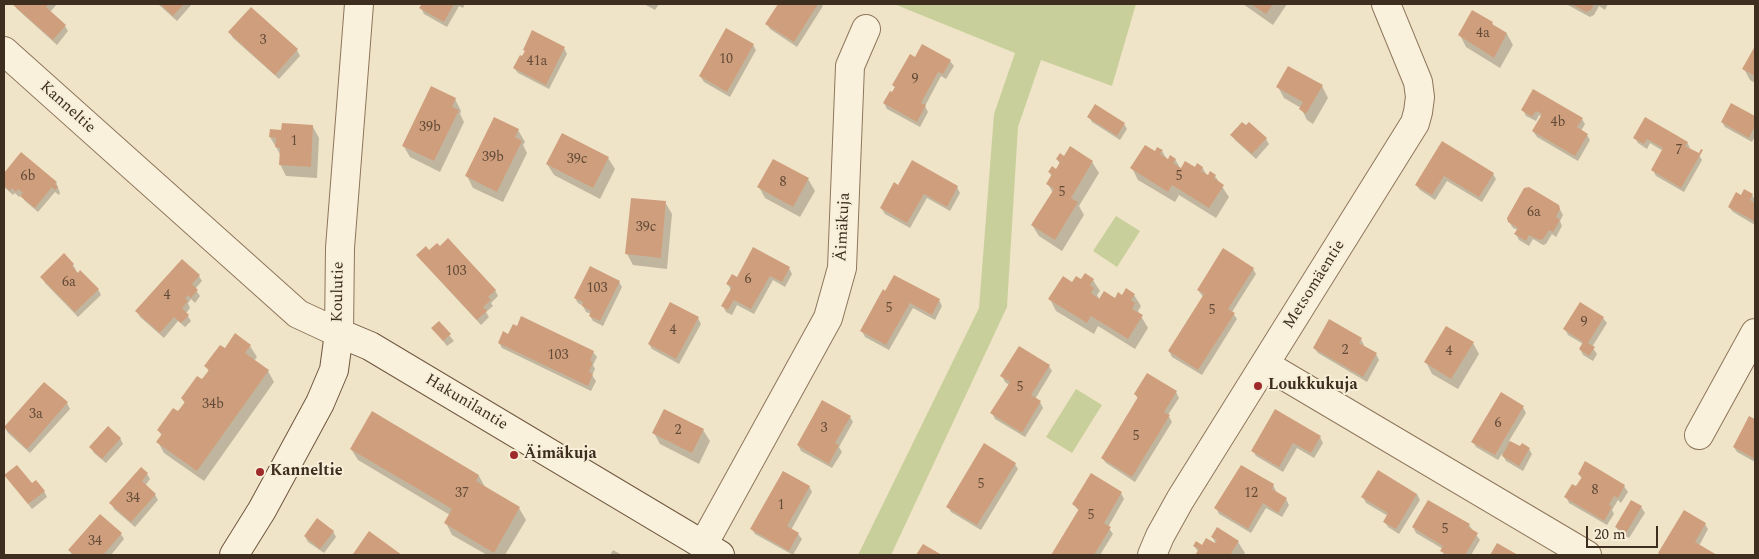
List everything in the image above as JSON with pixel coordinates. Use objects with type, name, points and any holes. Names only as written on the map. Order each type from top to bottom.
[{"type":"street","name":"Koulutie","points":[[234,555],[262,510],[320,403],[334,370],[339,333],[340,248],[360,4]]},
{"type":"street","name":"Metsomäentie","points":[[1152,555],[1180,500],[1266,365],[1414,123],[1420,97],[1418,82],[1386,4]]},
{"type":"street","name":"Äimäkuja","points":[[712,550],[828,318],[842,268],[850,66],[866,28]]},
{"type":"street","name":"Kanneltie","points":[[4,52],[298,314],[339,333]]},
{"type":"street","name":"Hakunilantie","points":[[339,333],[370,346],[712,550]]},
{"type":"street","points":[[1699,435],[1755,333]]},
{"type":"street","points":[[1266,365],[1587,555]]},
{"type":"green space","points":[[894,4],[1136,4],[1112,86],[1041,60],[1018,127],[1007,307],[891,555],[858,555],[979,308],[994,114],[1015,53]]},
{"type":"green space","points":[[1116,216],[1140,231],[1117,267],[1093,251]]},
{"type":"green space","points":[[1076,389],[1102,405],[1072,453],[1046,437]]},
{"type":"building","points":[[12,4],[49,4],[46,7],[66,25],[53,40]]},
{"type":"building","points":[[160,4],[184,4],[173,16]]},
{"type":"building","points":[[422,4],[454,4],[444,22],[419,8]]},
{"type":"building","points":[[778,4],[818,4],[794,42],[765,24]]},
{"type":"building","points":[[1251,4],[1273,4],[1266,14]]},
{"type":"building","points":[[1571,4],[1594,4],[1591,10],[1586,12]]},
{"type":"building","points":[[251,7],[298,49],[275,75],[228,32]]},
{"type":"building","points":[[1472,10],[1493,22],[1492,24],[1507,33],[1494,58],[1458,35]]},
{"type":"building","points":[[726,28],[754,44],[727,92],[699,76]]},
{"type":"building","points":[[532,30],[565,47],[546,85],[513,68],[520,55],[522,56],[525,51],[523,50]]},
{"type":"building","points":[[922,44],[951,60],[943,74],[938,72],[921,103],[926,105],[917,122],[883,103],[890,91],[892,92],[895,87],[892,85],[910,54],[915,57]]},
{"type":"building","points":[[1755,46],[1755,76],[1742,69]]},
{"type":"building","points":[[1288,66],[1323,85],[1306,114],[1299,109],[1303,102],[1276,87]]},
{"type":"building","points":[[431,86],[456,98],[452,107],[459,110],[434,161],[402,146]]},
{"type":"building","points":[[1533,89],[1583,118],[1577,127],[1588,134],[1575,156],[1532,131],[1542,114],[1536,111],[1532,117],[1521,110]]},
{"type":"building","points":[[1731,103],[1755,116],[1755,126],[1749,138],[1721,122]]},
{"type":"building","points":[[1095,104],[1125,123],[1117,136],[1087,117]]},
{"type":"building","points":[[494,117],[519,129],[515,137],[522,141],[497,192],[465,176]]},
{"type":"building","points":[[1645,117],[1688,142],[1685,146],[1699,153],[1701,149],[1703,150],[1681,188],[1651,170],[1663,148],[1647,139],[1644,144],[1633,138]]},
{"type":"building","points":[[1242,122],[1246,125],[1249,122],[1267,138],[1252,154],[1230,135]]},
{"type":"building","points":[[282,123],[313,125],[311,167],[279,165],[280,148],[275,147],[276,138],[269,137],[270,129],[281,130]]},
{"type":"building","points":[[562,133],[609,157],[593,188],[546,164]]},
{"type":"building","points":[[1442,141],[1494,173],[1479,197],[1444,176],[1432,195],[1415,185]]},
{"type":"building","points":[[1145,145],[1155,151],[1157,147],[1163,150],[1160,154],[1168,159],[1170,155],[1176,159],[1173,163],[1181,168],[1185,161],[1195,167],[1197,163],[1203,167],[1201,171],[1208,175],[1210,171],[1216,175],[1214,178],[1224,185],[1209,208],[1172,185],[1168,192],[1130,168]]},
{"type":"building","points":[[1070,146],[1093,161],[1071,198],[1078,202],[1055,240],[1031,225],[1054,189],[1046,184],[1052,174],[1048,172],[1052,166],[1056,169],[1060,162],[1056,159],[1060,153],[1064,156]]},
{"type":"building","points":[[21,152],[57,182],[55,184],[58,187],[55,190],[52,187],[35,208],[20,196],[23,193],[18,189],[16,192],[12,188],[10,191],[4,186],[4,173]]},
{"type":"building","points":[[773,159],[809,178],[793,207],[757,187]]},
{"type":"building","points":[[912,160],[958,186],[947,207],[924,194],[907,223],[880,208],[894,182],[898,185]]},
{"type":"building","points":[[1529,187],[1559,205],[1560,209],[1556,217],[1560,220],[1553,232],[1549,230],[1543,239],[1539,240],[1529,235],[1526,241],[1514,234],[1518,228],[1508,222],[1507,218],[1524,188]]},
{"type":"building","points":[[1744,189],[1753,194],[1750,200],[1755,203],[1754,221],[1728,207],[1736,192],[1741,195]]},
{"type":"building","points":[[631,198],[666,201],[661,258],[625,254]]},
{"type":"building","points":[[448,238],[496,290],[488,297],[491,300],[483,307],[487,311],[477,320],[416,255],[426,246],[429,250],[437,243],[440,246]]},
{"type":"building","points":[[753,247],[790,267],[782,282],[770,276],[751,309],[734,300],[728,310],[721,306],[732,287],[726,284],[732,274],[737,277]]},
{"type":"building","points":[[1223,248],[1254,268],[1228,309],[1235,313],[1198,370],[1168,351],[1204,294],[1197,290]]},
{"type":"building","points":[[64,253],[74,264],[72,266],[78,273],[80,270],[99,289],[75,312],[40,277]]},
{"type":"building","points":[[182,259],[200,275],[192,284],[198,290],[191,298],[188,295],[185,298],[188,301],[182,308],[189,315],[181,323],[174,317],[160,333],[135,311]]},
{"type":"building","points":[[590,266],[620,281],[600,321],[589,316],[591,311],[582,306],[583,302],[574,298]]},
{"type":"building","points":[[1085,273],[1094,279],[1090,285],[1094,288],[1091,293],[1099,299],[1104,291],[1115,298],[1118,292],[1122,295],[1126,288],[1135,294],[1131,300],[1135,303],[1132,309],[1143,315],[1128,339],[1091,316],[1087,323],[1048,299],[1063,276],[1072,282],[1076,276],[1081,279]]},
{"type":"building","points":[[894,275],[940,299],[932,315],[910,303],[886,345],[860,331],[883,289],[885,291]]},
{"type":"building","points":[[670,302],[699,317],[676,359],[648,344]]},
{"type":"building","points":[[1580,302],[1604,317],[1588,343],[1595,347],[1589,356],[1579,349],[1583,342],[1563,329]]},
{"type":"building","points":[[521,316],[594,351],[590,361],[593,362],[589,372],[593,374],[588,386],[498,343],[503,331],[508,334],[513,324],[517,326]]},
{"type":"building","points":[[1329,319],[1362,338],[1359,343],[1377,353],[1363,377],[1313,348]]},
{"type":"building","points":[[439,321],[451,334],[443,341],[431,328]]},
{"type":"building","points":[[1446,326],[1474,342],[1451,379],[1424,362]]},
{"type":"building","points":[[235,333],[251,345],[245,353],[269,370],[197,471],[156,442],[162,434],[157,430],[173,408],[178,411],[185,402],[181,398],[197,376],[202,379],[209,370],[204,366],[220,345],[225,348]]},
{"type":"building","points":[[1019,346],[1050,365],[1031,395],[1041,401],[1022,433],[990,413],[1010,382],[1000,376]]},
{"type":"building","points":[[1147,373],[1177,391],[1164,412],[1170,415],[1132,477],[1101,458],[1138,397],[1134,394]]},
{"type":"building","points":[[44,382],[68,402],[27,449],[4,427]]},
{"type":"building","points":[[1501,392],[1524,406],[1495,455],[1471,442]]},
{"type":"building","points":[[822,400],[851,416],[835,443],[839,445],[829,464],[797,445]]},
{"type":"building","points":[[664,409],[704,429],[692,453],[652,433]]},
{"type":"building","points":[[1275,409],[1321,436],[1311,453],[1293,443],[1279,467],[1251,451]]},
{"type":"building","points":[[372,411],[479,475],[476,481],[520,507],[494,553],[444,523],[452,509],[350,449]]},
{"type":"building","points":[[1749,416],[1755,419],[1755,459],[1733,447]]},
{"type":"building","points":[[108,426],[121,438],[102,459],[89,447]]},
{"type":"building","points":[[1510,441],[1520,446],[1522,443],[1530,448],[1519,466],[1502,456]]},
{"type":"building","points":[[984,443],[1016,463],[977,525],[946,507]]},
{"type":"building","points":[[1585,461],[1625,485],[1618,498],[1614,496],[1609,505],[1612,507],[1604,521],[1564,497],[1572,484],[1576,486],[1582,477],[1578,474]]},
{"type":"building","points":[[17,465],[32,483],[36,480],[45,491],[28,504],[4,475]]},
{"type":"building","points":[[1241,465],[1274,484],[1272,489],[1287,498],[1278,513],[1263,503],[1248,529],[1214,508]]},
{"type":"building","points":[[141,467],[148,473],[142,481],[156,494],[131,522],[109,503]]},
{"type":"building","points":[[1378,470],[1417,494],[1396,529],[1383,522],[1388,513],[1361,497]]},
{"type":"building","points":[[783,471],[810,486],[787,526],[799,533],[789,551],[750,529]]},
{"type":"building","points":[[1091,473],[1122,492],[1104,523],[1111,527],[1094,555],[1051,555],[1079,509],[1072,504]]},
{"type":"building","points":[[1428,500],[1470,524],[1468,527],[1478,533],[1465,555],[1448,555],[1440,551],[1443,546],[1412,527]]},
{"type":"building","points":[[1631,500],[1642,506],[1626,533],[1615,527]]},
{"type":"building","points":[[1684,510],[1706,523],[1695,542],[1717,555],[1661,555],[1658,553]]},
{"type":"building","points":[[100,514],[122,533],[103,555],[74,555],[68,550]]},
{"type":"building","points":[[317,518],[334,531],[320,549],[304,536]]},
{"type":"building","points":[[1217,527],[1239,541],[1231,553],[1235,555],[1195,555],[1199,549],[1193,546],[1196,541],[1202,545],[1206,538],[1215,543],[1217,540],[1211,537]]},
{"type":"building","points":[[369,531],[402,555],[353,554]]},
{"type":"building","points":[[1497,543],[1518,555],[1490,555]]},
{"type":"building","points":[[923,544],[942,555],[916,555]]},
{"type":"place","name":"Loukkukuja","points":[[1258,386]]},
{"type":"place","name":"Äimäkuja","points":[[514,455]]},
{"type":"place","name":"Kanneltie","points":[[260,472]]}]
